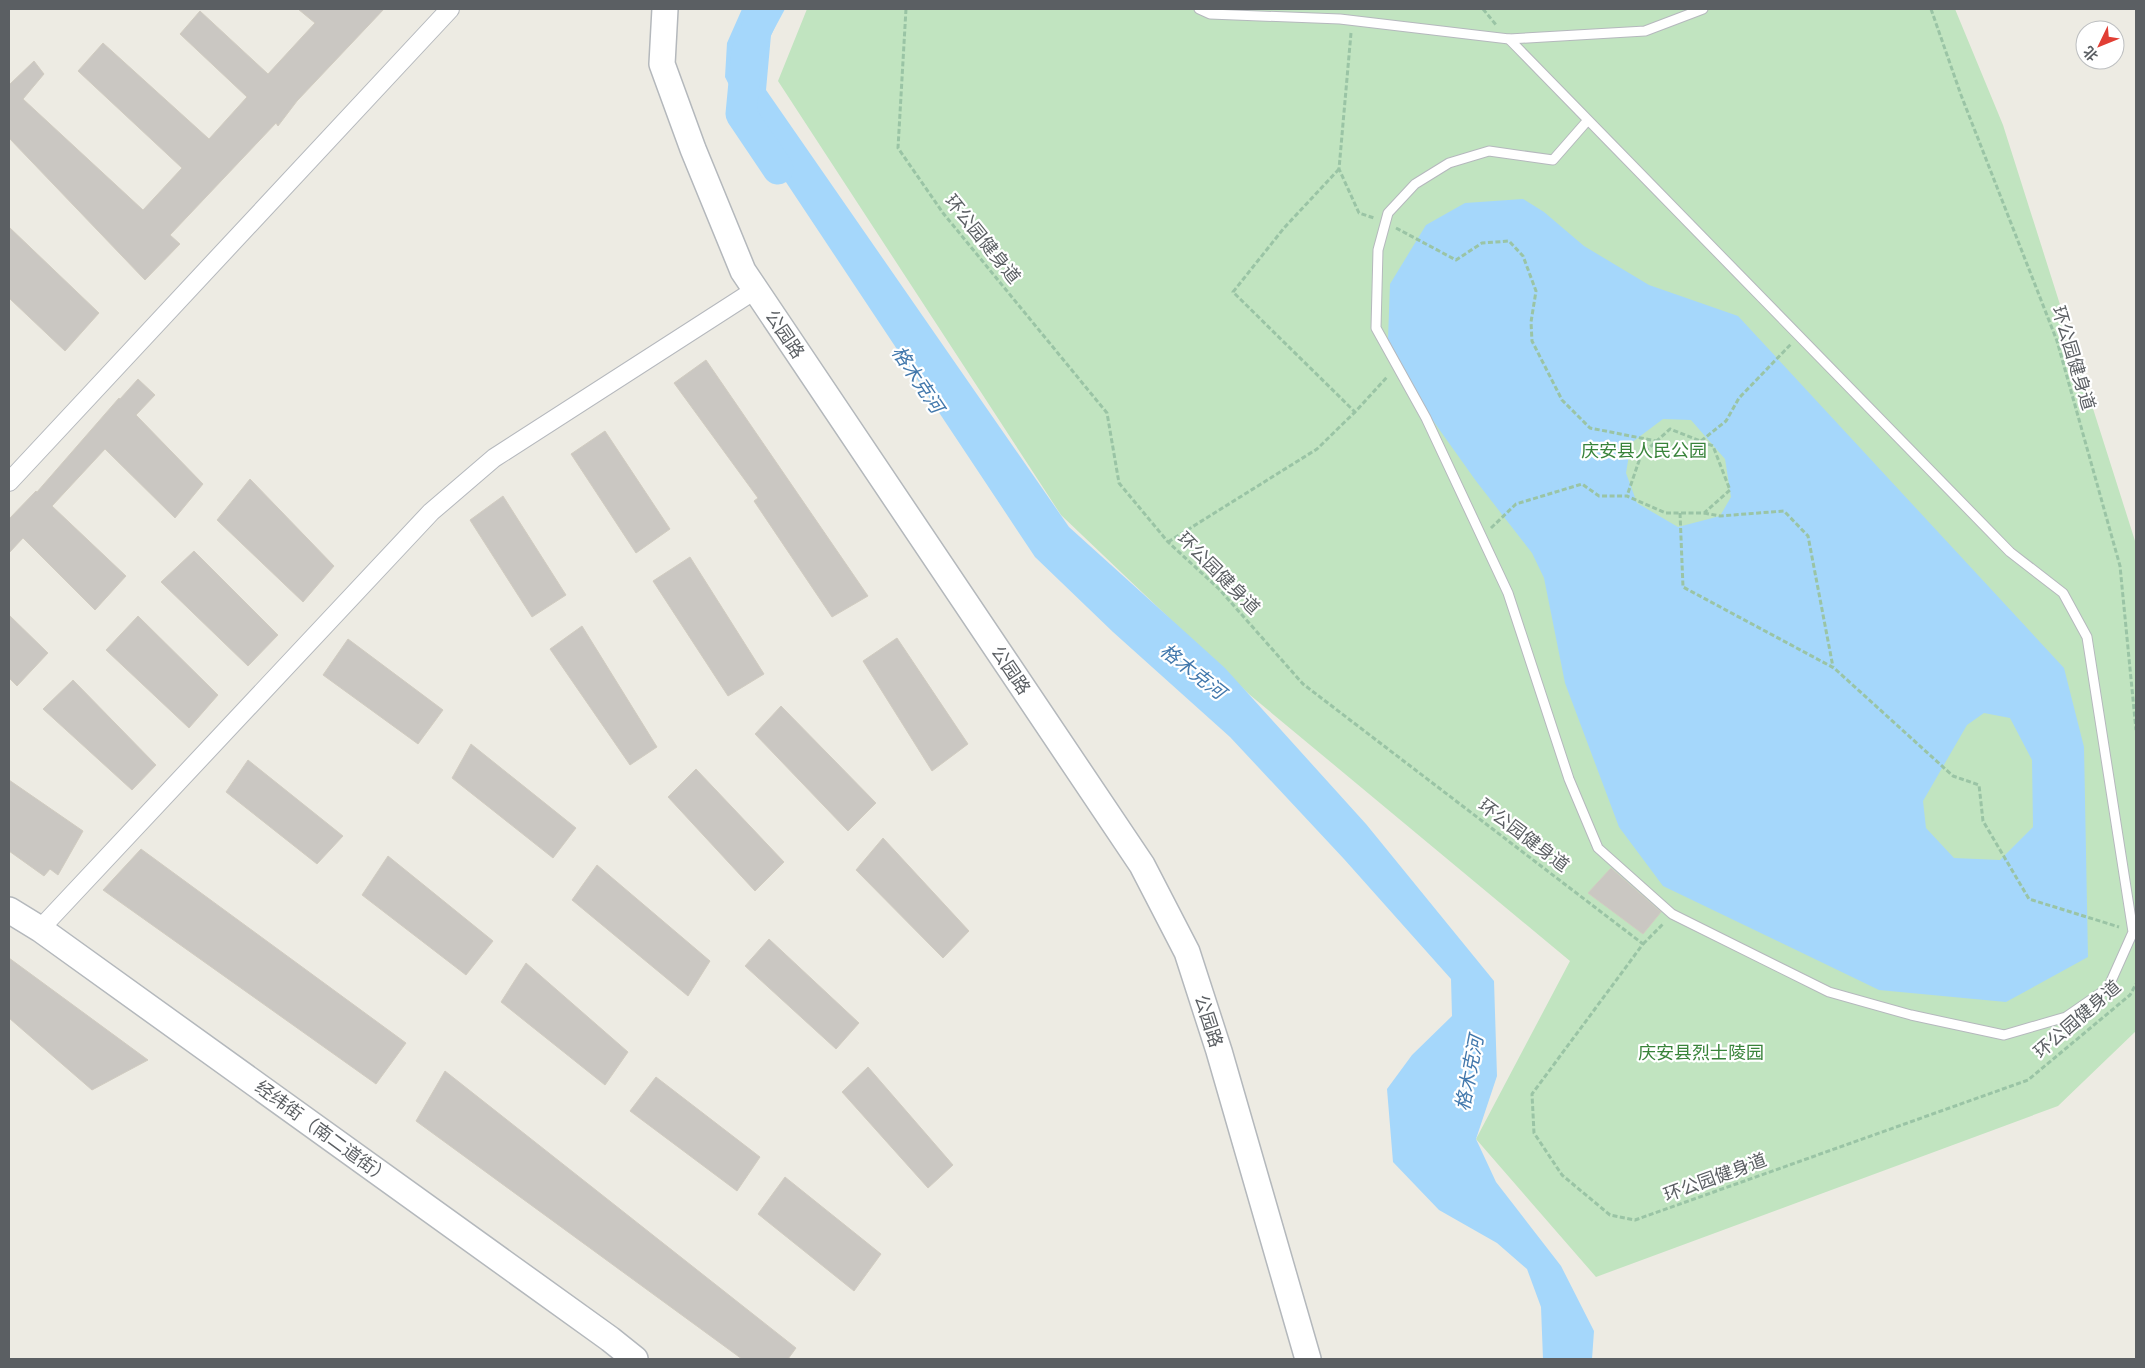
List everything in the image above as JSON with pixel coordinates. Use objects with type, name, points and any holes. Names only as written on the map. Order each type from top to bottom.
[{"type":"street","points":[[9,482],[450,9]]},
{"type":"street","name":"公园路","points":[[665,9],[662,64],[693,149],[742,271],[1142,865],[1187,952],[1224,1070],[1308,1359]]},
{"type":"street","points":[[40,929],[431,512],[494,458],[756,290]]},
{"type":"street","name":"经纬街（南二道街）","points":[[9,910],[40,929],[610,1339],[635,1359]]},
{"type":"lane","points":[[1199,9],[1210,14],[1352,21],[1509,39],[1644,32],[1703,9]]},
{"type":"lane","points":[[1509,39],[2010,552],[2063,592],[2087,637],[2134,932],[2108,988],[2066,1017],[2004,1035],[1910,1015],[1829,992],[1672,914],[1598,848],[1569,779],[1508,593],[1426,418],[1376,328],[1378,250],[1388,213],[1415,184],[1449,163],[1489,151],[1554,160],[1588,120]]},
{"type":"path","name":"环公园健身道","points":[[906,9],[898,148],[943,212],[1107,413],[1119,483],[1168,542],[1219,589],[1303,684],[1643,944],[1532,1094],[1534,1133],[1562,1175],[1610,1215],[1635,1220],[2028,1080],[2130,995],[2136,984]]},
{"type":"path","name":"环公园健身道","points":[[1931,9],[1961,94],[2057,340],[2120,566],[2136,730]]},
{"type":"path","points":[[1352,21],[1339,170],[1359,214],[1386,221],[1456,260],[1482,243],[1509,241],[1523,256],[1536,292],[1531,322],[1532,341],[1562,400],[1590,428],[1656,442]]},
{"type":"path","points":[[1339,170],[1284,228],[1233,292],[1355,412]]},
{"type":"path","points":[[1701,441],[1726,420],[1739,398],[1799,336]]},
{"type":"path","points":[[1168,542],[1317,449],[1355,412],[1397,366]]},
{"type":"path","points":[[1627,496],[1640,455],[1670,429],[1713,446],[1730,490],[1704,513]]},
{"type":"path","points":[[1482,538],[1516,504],[1582,484],[1600,496],[1627,496],[1666,513],[1704,513],[1720,516],[1784,511],[1808,536],[1834,668]]},
{"type":"path","points":[[1680,513],[1683,586],[1834,668],[1953,776],[1979,785],[1983,821],[2029,900],[2134,932]]},
{"type":"path","points":[[1643,944],[1672,914]]},
{"type":"green space","name":"庆安县人民公园","points":[[807,9],[1955,9],[2003,125],[2136,544],[2136,1031],[2058,1106],[1596,1277],[1476,1139],[1570,961],[1250,695],[1061,515],[778,81]]},
{"type":"water","points":[[742,9],[785,9],[771,35],[766,90],[1069,527],[1225,668],[1366,824],[1494,981],[1497,1076],[1476,1139],[1496,1182],[1561,1266],[1594,1331],[1592,1359],[1543,1359],[1541,1307],[1527,1269],[1497,1243],[1439,1210],[1393,1162],[1387,1089],[1412,1055],[1452,1016],[1451,979],[1344,859],[1230,737],[1113,632],[1035,557],[754,134],[725,77],[727,43]]},
{"type":"water","points":[[1523,199],[1544,212],[1584,246],[1649,285],[1738,316],[2064,668],[2084,747],[2088,957],[2006,1002],[1879,990],[1663,886],[1619,827],[1565,683],[1544,578],[1532,553],[1476,481],[1414,394],[1388,339],[1390,284],[1426,225],[1465,203]],"holes":[[[1663,419],[1691,420],[1725,459],[1731,497],[1720,516],[1678,527],[1637,503],[1626,473],[1631,443]],[[1984,713],[2010,718],[2032,760],[2033,827],[2000,860],[1954,858],[1926,828],[1923,801],[1967,725]]]},
{"type":"building","points":[[298,9],[384,9],[297,101],[278,126],[276,123],[170,235],[180,244],[145,280],[9,138],[9,85],[34,61],[44,74],[23,99],[143,210],[182,168],[78,71],[103,43],[209,139],[247,97],[180,34],[200,11],[268,74],[315,23]]},
{"type":"building","points":[[9,227],[99,313],[65,351],[9,298]]},
{"type":"building","points":[[706,360],[868,596],[832,617],[754,501],[758,498],[674,383]]},
{"type":"building","points":[[138,379],[155,395],[136,415],[203,484],[175,518],[105,449],[52,506],[126,576],[95,610],[23,538],[9,553],[9,519],[37,492],[119,398]]},
{"type":"building","points":[[605,431],[670,529],[636,553],[571,454]]},
{"type":"building","points":[[250,479],[334,566],[303,602],[217,520]]},
{"type":"building","points":[[503,496],[566,595],[532,617],[470,520]]},
{"type":"building","points":[[194,551],[278,635],[248,666],[161,582]]},
{"type":"building","points":[[690,557],[764,674],[728,696],[653,581]]},
{"type":"building","points":[[9,615],[48,653],[17,686],[9,678]]},
{"type":"building","points":[[138,616],[218,695],[189,728],[106,650]]},
{"type":"building","points":[[582,626],[657,747],[630,765],[550,649]]},
{"type":"building","points":[[897,638],[968,744],[932,771],[863,661]]},
{"type":"building","points":[[348,639],[443,710],[418,744],[323,675]]},
{"type":"building","points":[[73,680],[156,765],[132,790],[43,709]]},
{"type":"building","points":[[781,706],[876,803],[848,831],[755,734]]},
{"type":"building","points":[[471,744],[576,828],[553,858],[452,778]]},
{"type":"building","points":[[248,760],[343,836],[317,864],[226,792]]},
{"type":"building","points":[[696,769],[784,862],[755,891],[668,797]]},
{"type":"building","points":[[9,780],[83,831],[58,875],[50,869],[44,876],[9,851]]},
{"type":"building","points":[[883,838],[969,931],[943,958],[856,870]]},
{"type":"building","points":[[141,849],[406,1043],[376,1084],[103,890]]},
{"type":"building","points":[[388,856],[493,941],[466,975],[362,895]]},
{"type":"building","points":[[597,865],[710,961],[688,996],[572,900]]},
{"type":"building","points":[[1611,868],[1661,912],[1643,934],[1588,893]]},
{"type":"building","points":[[769,939],[859,1023],[836,1049],[745,966]]},
{"type":"building","points":[[9,958],[148,1060],[92,1090],[9,1018]]},
{"type":"building","points":[[526,963],[628,1052],[605,1085],[501,1002]]},
{"type":"building","points":[[868,1067],[953,1165],[928,1188],[842,1092]]},
{"type":"building","points":[[445,1071],[796,1348],[788,1359],[742,1359],[416,1121]]},
{"type":"building","points":[[656,1077],[760,1157],[737,1191],[630,1111]]},
{"type":"building","points":[[785,1177],[881,1254],[854,1291],[758,1214]]},
{"type":"waterway","name":"格木克河","points":[[766,9],[747,51],[741,114],[778,169]]},
{"type":"park label","name":"庆安县烈士陵园","points":[[1701,1052]]}]
